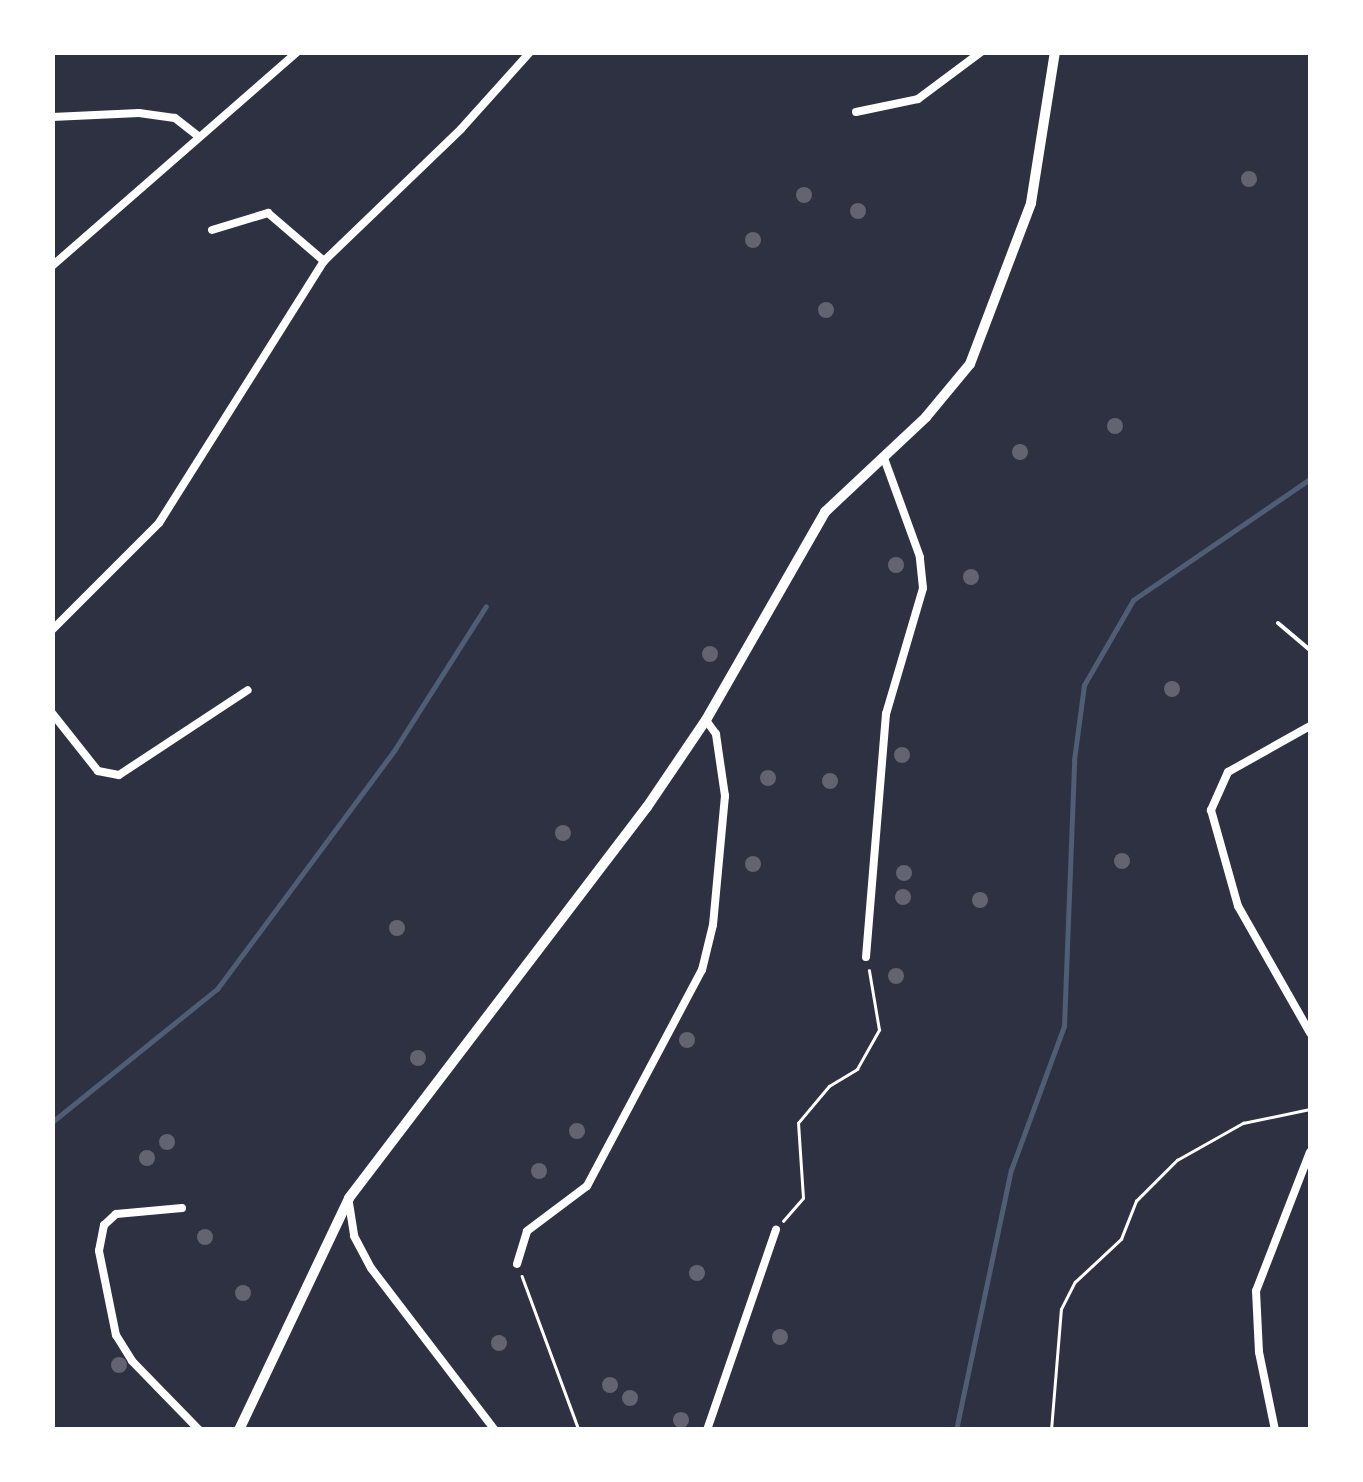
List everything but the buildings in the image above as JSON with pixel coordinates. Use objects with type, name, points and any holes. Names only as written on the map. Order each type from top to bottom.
[{"type":"street","points":[[52,266],[196,135],[297,52]]},
{"type":"street","points":[[52,630],[159,523],[324,261],[462,129],[530,52]]},
{"type":"street","points":[[856,112],[918,99],[982,52]]},
{"type":"street","points":[[239,1430],[348,1198],[647,808],[706,720],[825,512],[949,394],[994,311],[1042,156],[1056,52]]},
{"type":"street","points":[[52,117],[176,118],[196,135]]},
{"type":"street","points":[[212,230],[268,213],[324,261]]},
{"type":"street","points":[[866,956],[886,714],[923,588],[920,556],[884,458]]},
{"type":"street","points":[[52,713],[98,772],[119,775],[248,690]]},
{"type":"street","points":[[517,1264],[527,1231],[586,1186],[702,970],[713,925],[725,796],[716,734],[706,720]]},
{"type":"street","points":[[1310,726],[1228,772],[1211,810],[1238,906],[1310,1033]]},
{"type":"street","points":[[1275,1430],[1259,1352],[1256,1291],[1310,1152]]},
{"type":"street","points":[[348,1198],[354,1236],[371,1268],[495,1430]]},
{"type":"street","points":[[182,1208],[116,1214],[104,1226],[98,1250],[116,1334],[132,1361],[199,1430]]},
{"type":"street","points":[[708,1430],[776,1230]]},
{"type":"lane","points":[[1278,623],[1310,650]]},
{"type":"path","points":[[776,1230],[803,1198],[798,1123],[829,1086],[856,1069],[879,1030],[866,956]]},
{"type":"path","points":[[1051,1430],[1060,1309],[1075,1282],[1121,1239],[1136,1201],[1177,1160],[1243,1123],[1310,1109]]},
{"type":"path","points":[[517,1264],[579,1430]]},
{"type":"waterway","points":[[956,1430],[1011,1170],[1064,1026],[1074,760],[1084,685],[1133,600],[1310,479]]},
{"type":"waterway","points":[[52,1122],[217,989],[395,749],[486,606]]}]
